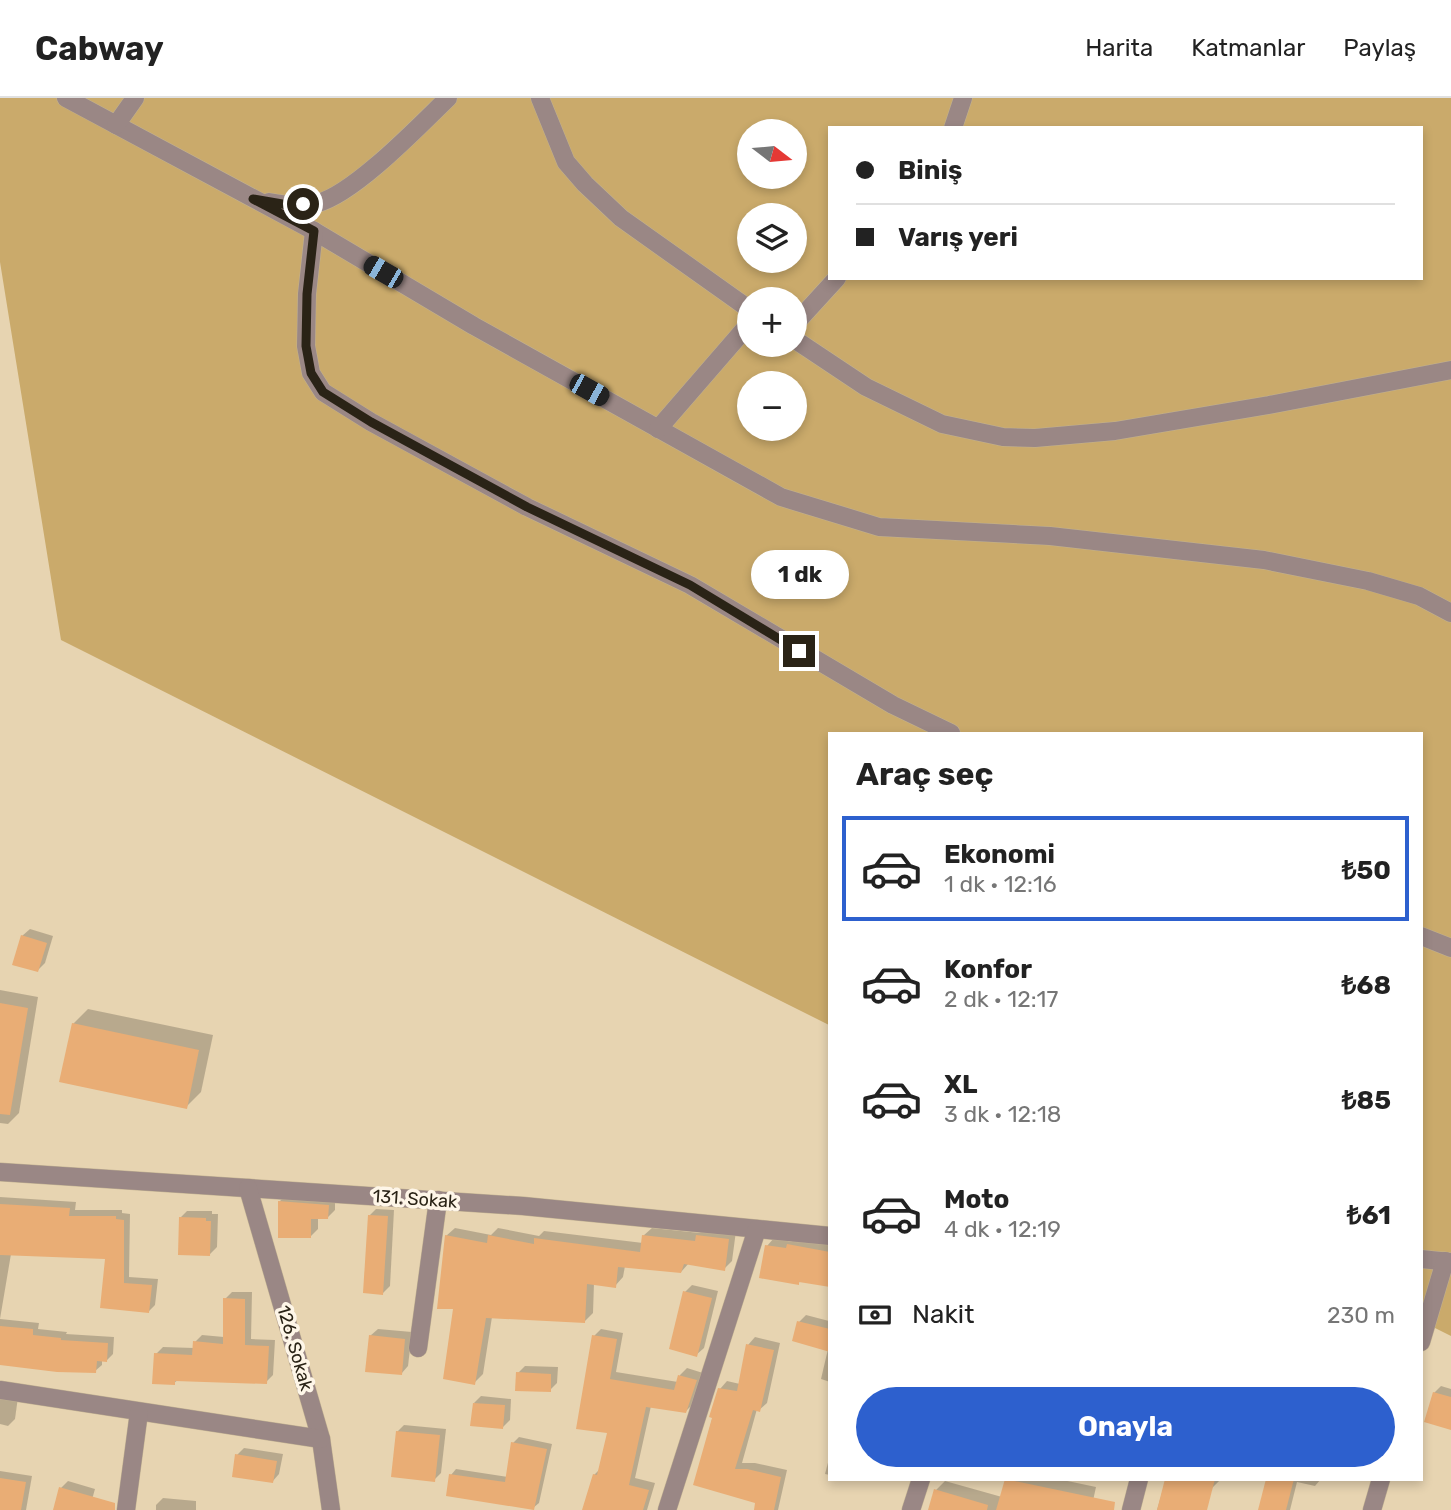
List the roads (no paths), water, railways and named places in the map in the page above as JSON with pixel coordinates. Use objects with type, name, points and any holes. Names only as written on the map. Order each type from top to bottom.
[{"type":"street","points":[[66,98],[314,231],[474,326],[781,497],[879,527],[1050,537],[1264,560],[1368,581],[1419,596],[1451,612]]},
{"type":"street","points":[[116,125],[135,98]]},
{"type":"street","points":[[253,199],[288,205],[308,204],[345,189],[401,143],[448,98]]},
{"type":"street","points":[[540,98],[566,162],[585,184],[621,218],[737,300]]},
{"type":"street","points":[[954,126],[964,98]]},
{"type":"street","points":[[314,231],[307,294],[306,346],[311,373],[323,392],[371,422],[527,507],[690,585],[893,705],[949,732]]},
{"type":"street","points":[[807,310],[834,280]]},
{"type":"street","points":[[658,429],[737,338]]},
{"type":"street","points":[[807,348],[866,387],[942,424],[1003,437],[1035,438],[1115,431],[1451,370]]},
{"type":"street","points":[[1423,937],[1451,948]]},
{"type":"street","name":"131. Sokak","points":[[0,1172],[523,1206],[828,1236]]},
{"type":"street","name":"126. Sokak","points":[[248,1188],[321,1439],[331,1510]]},
{"type":"street","points":[[418,1348],[438,1200]]},
{"type":"street","points":[[667,1510],[757,1229]]},
{"type":"street","points":[[1423,1259],[1448,1261],[1423,1336]]},
{"type":"street","points":[[0,1390],[321,1439]]},
{"type":"street","points":[[125,1510],[139,1412]]},
{"type":"street","points":[[911,1510],[920,1481]]},
{"type":"street","points":[[1131,1510],[1138,1481]]},
{"type":"street","points":[[1372,1510],[1380,1481]]}]
